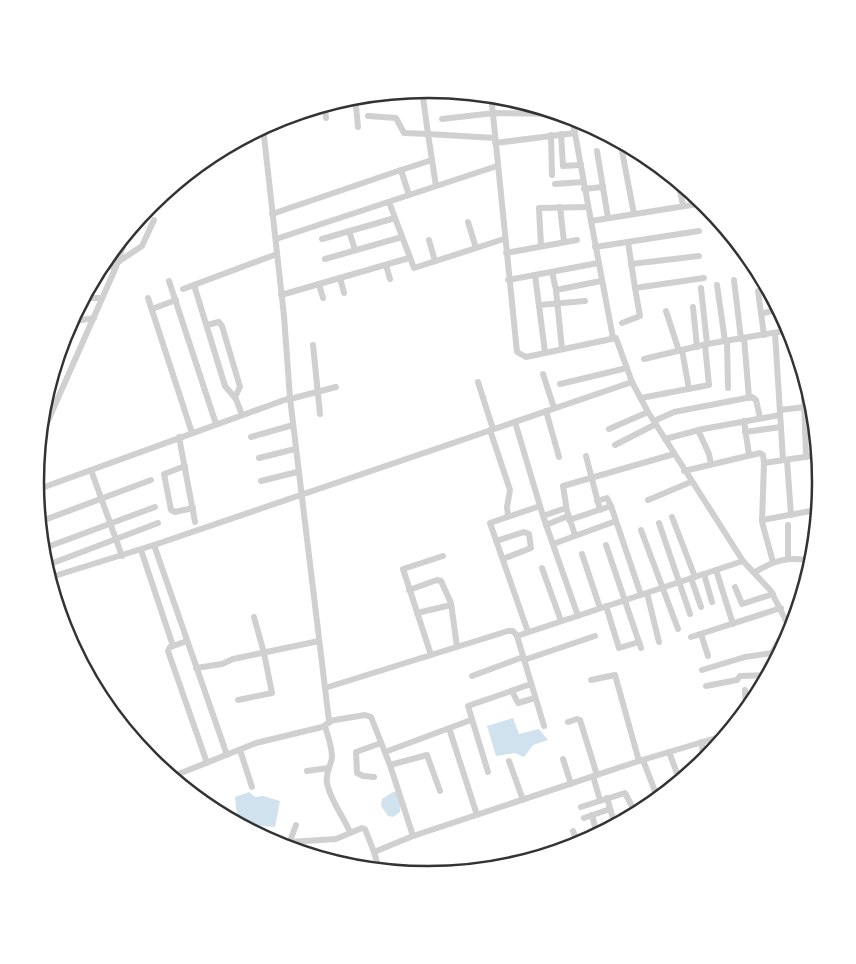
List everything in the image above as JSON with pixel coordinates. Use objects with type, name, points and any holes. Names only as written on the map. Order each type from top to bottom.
[{"type":"street","points":[[422,98],[436,186]]},
{"type":"street","points":[[492,103],[508,280],[517,352],[526,357],[613,338],[618,341],[632,382],[684,472],[743,561],[773,594],[786,620]]},
{"type":"street","points":[[356,105],[358,127]]},
{"type":"street","points":[[325,112],[326,118]]},
{"type":"street","points":[[442,119],[494,113],[536,114]]},
{"type":"street","points":[[368,116],[396,118],[404,133],[495,141],[575,132]]},
{"type":"street","points":[[574,127],[613,338]]},
{"type":"street","points":[[264,134],[282,295],[297,472],[332,752],[327,782],[331,795],[350,832]]},
{"type":"street","points":[[561,134],[564,166],[581,165]]},
{"type":"street","points":[[550,135],[552,175]]},
{"type":"street","points":[[622,150],[634,214]]},
{"type":"street","points":[[597,151],[608,218]]},
{"type":"street","points":[[272,214],[432,160]]},
{"type":"street","points":[[276,239],[497,166]]},
{"type":"street","points":[[401,170],[409,195]]},
{"type":"street","points":[[555,184],[583,182]]},
{"type":"street","points":[[584,189],[603,187]]},
{"type":"street","points":[[680,192],[683,205]]},
{"type":"street","points":[[389,202],[414,268],[504,239]]},
{"type":"street","points":[[591,221],[693,204]]},
{"type":"street","points":[[541,246],[538,210],[541,207],[588,207]]},
{"type":"street","points":[[560,207],[564,242]]},
{"type":"street","points":[[322,239],[395,218]]},
{"type":"street","points":[[112,265],[117,264],[142,246],[154,220]]},
{"type":"street","points":[[468,222],[476,248]]},
{"type":"street","points":[[349,231],[355,250]]},
{"type":"street","points":[[595,247],[699,232]]},
{"type":"street","points":[[325,259],[402,237]]},
{"type":"street","points":[[429,240],[435,261]]},
{"type":"street","points":[[506,253],[577,240]]},
{"type":"street","points":[[622,323],[640,316],[628,242]]},
{"type":"street","points":[[49,419],[122,249]]},
{"type":"street","points":[[183,289],[277,254]]},
{"type":"street","points":[[631,264],[699,256]]},
{"type":"street","points":[[282,295],[409,258]]},
{"type":"street","points":[[508,280],[598,263]]},
{"type":"street","points":[[386,265],[390,278]]},
{"type":"street","points":[[552,272],[558,304],[562,349]]},
{"type":"street","points":[[535,275],[545,352]]},
{"type":"street","points":[[340,278],[344,293]]},
{"type":"street","points":[[635,288],[704,278]]},
{"type":"street","points":[[734,280],[743,338],[749,398]]},
{"type":"street","points":[[169,281],[216,424]]},
{"type":"street","points":[[556,290],[601,281]]},
{"type":"street","points":[[194,284],[226,386],[235,397],[242,415]]},
{"type":"street","points":[[319,284],[323,298]]},
{"type":"street","points":[[717,285],[726,341],[728,388]]},
{"type":"street","points":[[641,398],[710,384],[701,288]]},
{"type":"street","points":[[758,291],[764,335]]},
{"type":"street","points":[[91,298],[102,298]]},
{"type":"street","points":[[148,298],[192,433]]},
{"type":"street","points":[[152,309],[176,300]]},
{"type":"street","points":[[539,305],[586,301]]},
{"type":"street","points":[[693,307],[698,346]]},
{"type":"street","points":[[666,311],[681,350],[689,389]]},
{"type":"street","points":[[761,314],[772,311]]},
{"type":"street","points":[[79,320],[94,318]]},
{"type":"street","points":[[207,325],[219,322],[222,326],[240,387],[235,397]]},
{"type":"street","points":[[644,359],[698,346],[782,332]]},
{"type":"street","points":[[775,333],[781,427],[791,515]]},
{"type":"street","points":[[313,345],[320,414]]},
{"type":"street","points":[[560,384],[627,368]]},
{"type":"street","points":[[544,374],[554,408]]},
{"type":"street","points":[[478,382],[510,490],[507,507],[508,516]]},
{"type":"street","points":[[56,576],[140,550],[632,382]]},
{"type":"street","points":[[44,487],[242,415],[290,399],[336,387]]},
{"type":"street","points":[[615,445],[674,412],[749,398],[756,400],[760,418]]},
{"type":"street","points":[[665,440],[698,430],[805,407],[806,457]]},
{"type":"street","points":[[546,411],[559,457]]},
{"type":"street","points":[[609,429],[648,412]]},
{"type":"street","points":[[744,421],[749,455]]},
{"type":"street","points":[[515,422],[543,516],[578,616]]},
{"type":"street","points":[[251,437],[293,426]]},
{"type":"street","points":[[745,432],[781,427]]},
{"type":"street","points":[[698,430],[709,454],[711,464]]},
{"type":"street","points":[[180,437],[196,522]]},
{"type":"street","points":[[259,458],[295,449]]},
{"type":"street","points":[[684,472],[762,453],[764,463],[762,520],[773,562]]},
{"type":"street","points":[[574,535],[566,508],[564,486],[674,454]]},
{"type":"street","points":[[586,456],[600,510]]},
{"type":"street","points":[[764,463],[811,456]]},
{"type":"street","points":[[185,466],[164,474],[172,512],[193,508]]},
{"type":"street","points":[[91,470],[122,556]]},
{"type":"street","points":[[261,481],[297,472]]},
{"type":"street","points":[[46,519],[151,480]]},
{"type":"street","points":[[648,500],[691,482]]},
{"type":"street","points":[[597,501],[606,498],[611,506],[644,594],[659,642]]},
{"type":"street","points":[[528,632],[490,523],[540,506]]},
{"type":"street","points":[[546,525],[611,506]]},
{"type":"street","points":[[49,546],[155,507]]},
{"type":"street","points":[[543,516],[566,508]]},
{"type":"street","points":[[762,520],[811,510]]},
{"type":"street","points":[[672,517],[701,607]]},
{"type":"street","points":[[553,544],[616,521]]},
{"type":"street","points":[[53,563],[158,523]]},
{"type":"street","points":[[659,523],[690,614]]},
{"type":"street","points":[[788,525],[788,558]]},
{"type":"street","points":[[641,530],[678,630]]},
{"type":"street","points":[[496,541],[524,532],[529,534],[531,548],[502,559]]},
{"type":"street","points":[[154,545],[227,755]]},
{"type":"street","points":[[582,554],[619,648],[640,645],[606,545]]},
{"type":"street","points":[[140,550],[173,646]]},
{"type":"street","points":[[431,655],[403,568],[443,556]]},
{"type":"street","points":[[755,572],[773,562],[788,558],[804,559]]},
{"type":"street","points":[[517,636],[743,561]]},
{"type":"street","points":[[542,568],[561,621]]},
{"type":"street","points":[[716,570],[733,624]]},
{"type":"street","points":[[704,574],[712,602]]},
{"type":"street","points":[[409,590],[440,580],[451,605],[457,646]]},
{"type":"street","points":[[735,587],[742,604],[773,594]]},
{"type":"street","points":[[417,613],[451,605]]},
{"type":"street","points":[[691,637],[780,608]]},
{"type":"street","points":[[238,700],[272,693],[254,617]]},
{"type":"street","points":[[325,688],[457,646],[513,631],[517,636],[544,726]]},
{"type":"street","points":[[701,634],[708,656]]},
{"type":"street","points":[[472,676],[595,636]]},
{"type":"street","points":[[187,641],[173,646],[168,651],[207,763]]},
{"type":"street","points":[[196,668],[218,665],[233,659],[319,641]]},
{"type":"street","points":[[702,670],[745,657],[772,653],[774,651]]},
{"type":"street","points":[[591,680],[615,675],[641,760],[655,792]]},
{"type":"street","points":[[706,686],[736,680],[740,676],[760,675]]},
{"type":"street","points":[[488,772],[467,708],[470,704],[531,684]]},
{"type":"street","points":[[512,690],[518,703],[535,698]]},
{"type":"street","points":[[746,690],[746,696]]},
{"type":"street","points":[[179,774],[272,738],[370,716],[390,765],[413,836]]},
{"type":"street","points":[[568,722],[577,718],[580,720],[595,775],[613,819]]},
{"type":"street","points":[[385,752],[471,720]]},
{"type":"street","points":[[449,728],[477,815]]},
{"type":"street","points":[[374,852],[413,836],[595,775],[714,739]]},
{"type":"street","points":[[702,742],[703,751]]},
{"type":"street","points":[[374,777],[363,776],[358,773],[356,752],[381,743]]},
{"type":"street","points":[[240,750],[252,787]]},
{"type":"street","points":[[669,752],[677,774]]},
{"type":"street","points":[[390,765],[427,755],[440,792]]},
{"type":"street","points":[[562,759],[571,784]]},
{"type":"street","points":[[509,761],[523,800]]},
{"type":"street","points":[[307,771],[328,768]]},
{"type":"street","points":[[581,807],[627,794],[633,807]]},
{"type":"street","points":[[584,818],[610,809]]},
{"type":"street","points":[[592,815],[595,828]]},
{"type":"street","points":[[289,840],[296,826]]},
{"type":"street","points":[[298,844],[336,839],[360,828],[365,829],[377,863]]},
{"type":"street","points":[[573,831],[575,837]]},
{"type":"water","points":[[513,718],[519,734],[539,729],[548,740],[533,745],[524,757],[515,753],[496,756],[487,726]]},
{"type":"water","points":[[249,792],[255,797],[263,796],[280,801],[275,827],[255,825],[237,816],[235,797]]},
{"type":"water","points":[[393,792],[397,792],[401,801],[400,812],[393,817],[388,816],[381,806],[382,799]]}]
